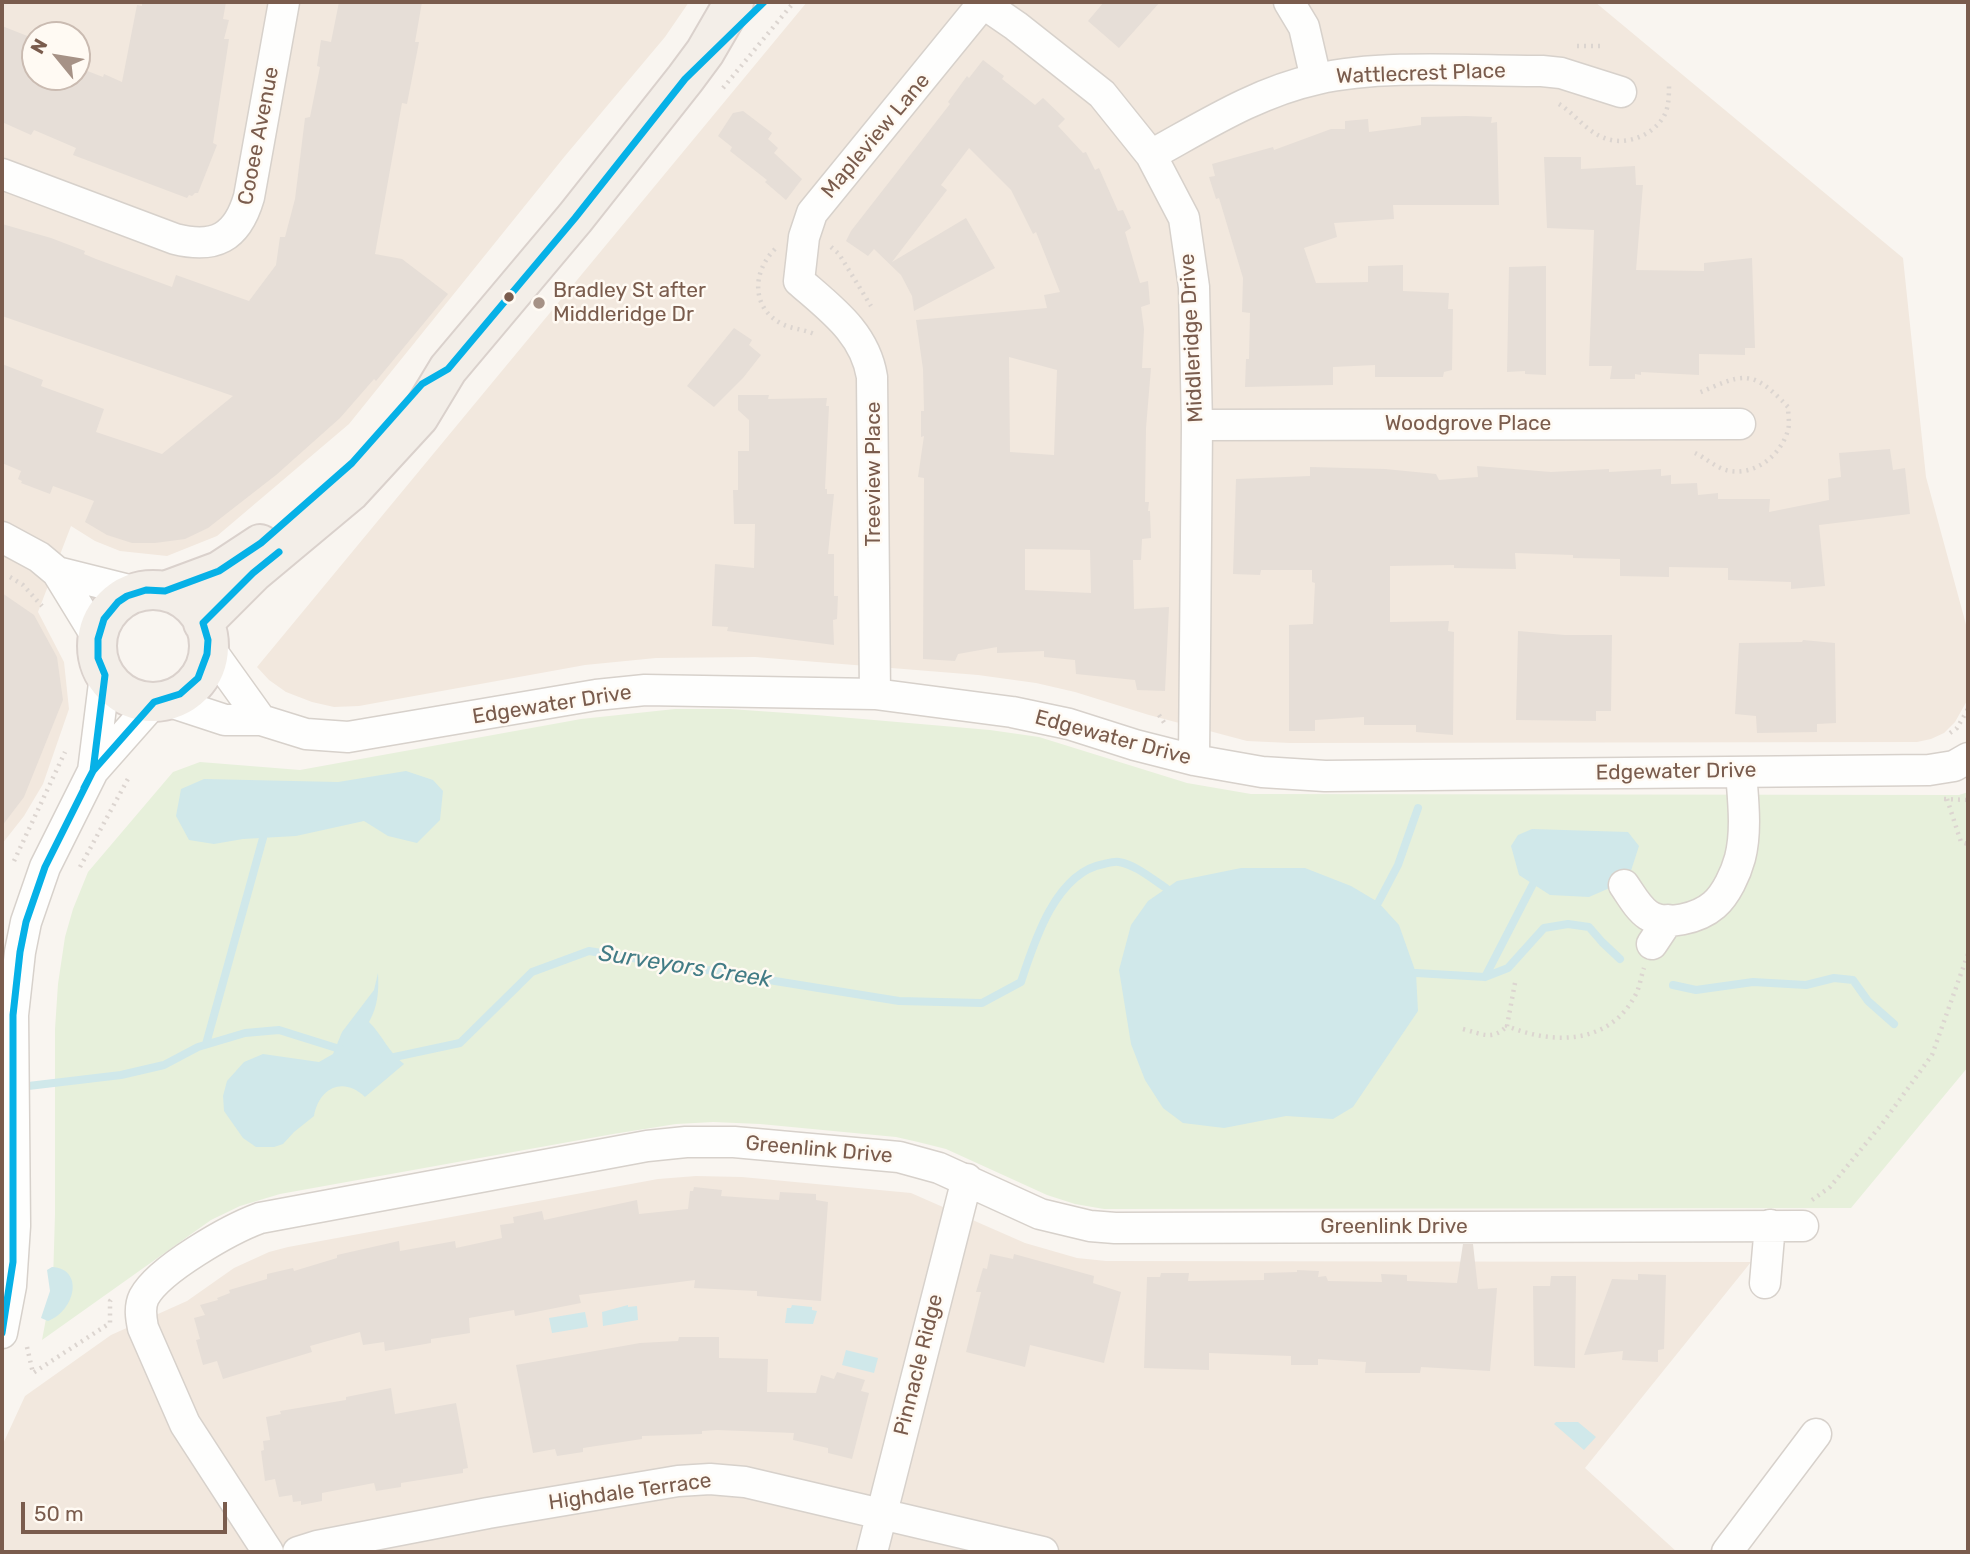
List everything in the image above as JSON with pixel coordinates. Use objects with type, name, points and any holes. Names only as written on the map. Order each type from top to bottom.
[{"type":"main road","points":[[205,634],[253,573],[350,492],[419,417],[448,369],[575,218],[685,79],[705,52],[734,2]]},
{"type":"main road","points":[[685,79],[764,2]]},
{"type":"main road","points":[[151,592],[184,599],[198,614],[205,634],[205,663],[198,678],[180,694],[159,701],[126,695],[118,690],[101,657],[104,619],[110,610],[118,602],[219,571],[261,543],[352,463],[422,384],[448,369]]},
{"type":"street","name":"Cooee Avenue","points":[[2,174],[175,239],[205,244],[222,238],[240,221],[249,197],[284,2]]},
{"type":"street","name":"Middleridge Drive","points":[[983,2],[1102,94],[1151,155],[1184,218],[1194,287],[1197,425],[1194,760]]},
{"type":"street","name":"Mapleview Lane","points":[[799,281],[804,237],[812,213],[983,2]]},
{"type":"street","points":[[1289,2],[1304,27],[1316,79]]},
{"type":"street","name":"Wattlecrest Place","points":[[1151,155],[1257,99],[1316,79],[1380,72],[1542,71],[1561,73],[1621,92]]},
{"type":"street","name":"Treeview Place","points":[[799,281],[850,327],[869,359],[874,395],[875,694]]},
{"type":"street","name":"Woodgrove Place","points":[[1197,425],[1740,424]]},
{"type":"street","points":[[2,537],[39,557],[57,572],[101,657],[93,771]]},
{"type":"street","points":[[57,572],[151,592]]},
{"type":"street","points":[[205,634],[261,720]]},
{"type":"street","name":"Edgewater Drive","points":[[159,701],[225,720],[261,720],[306,734],[348,737],[596,695],[645,690],[875,694],[1012,712],[1069,724],[1194,760],[1262,772],[1325,776],[1929,770],[1954,766],[1968,758]]},
{"type":"street","points":[[2,1333],[13,1262],[16,981],[26,922],[45,867],[93,771],[159,701]]},
{"type":"street","points":[[1625,885],[1639,906],[1657,919],[1660,932],[1675,921],[1713,906],[1732,879],[1740,858],[1743,834],[1741,772]]},
{"type":"street","name":"Greenlink Drive","points":[[268,1552],[185,1424],[143,1328],[141,1317],[144,1297],[158,1281],[229,1231],[271,1216],[639,1148],[686,1142],[734,1142],[876,1154],[922,1161],[1051,1217],[1090,1226],[1115,1228],[1770,1226],[1802,1214]]},
{"type":"street","name":"Pinnacle Ridge","points":[[873,1552],[967,1179]]},
{"type":"street","points":[[1765,1283],[1770,1226]]},
{"type":"street","points":[[1727,1552],[1816,1434]]},
{"type":"street","name":"Highdale Terrace","points":[[298,1552],[488,1513],[693,1479],[745,1482],[1043,1552]]},
{"type":"path","points":[[12,865],[67,749]]},
{"type":"path","points":[[74,876],[134,767]]},
{"type":"path","points":[[1934,799],[1968,800]]},
{"type":"path","points":[[1947,799],[1961,842],[1968,844]]},
{"type":"path","points":[[1507,1026],[1526,1034],[1571,1039],[1616,1020],[1636,995],[1660,932]]},
{"type":"path","points":[[1802,1214],[1811,1200],[1830,1187],[1882,1124],[1932,1055],[1968,954]]},
{"type":"path","points":[[1464,1029],[1493,1036],[1500,1033],[1507,1026],[1515,982]]},
{"type":"shaded area","points":[[2,2],[689,2],[665,37],[565,156],[349,424],[217,536],[167,556],[120,551],[95,541],[71,526],[38,612],[64,662],[69,709],[43,784],[24,816],[2,844]]},
{"type":"shaded area","points":[[807,2],[1595,2],[1903,258],[1926,477],[1968,632],[1968,699],[1955,722],[1944,733],[1917,742],[1290,743],[1247,741],[1036,683],[978,675],[755,657],[656,658],[585,665],[359,706],[334,707],[312,702],[286,692],[269,680],[257,667]]},
{"type":"shaded area","points":[[742,1177],[911,1193],[1025,1243],[1077,1258],[1106,1261],[1751,1262],[1585,1468],[1677,1552],[2,1552],[2,1446],[25,1396],[111,1335],[187,1301],[234,1268],[269,1252],[288,1247],[658,1179]]},
{"type":"green space","points":[[675,709],[730,709],[816,715],[990,730],[1039,737],[1187,783],[1251,794],[1959,795],[1968,792],[1968,1067],[1851,1208],[1104,1209],[1047,1195],[946,1149],[896,1137],[760,1124],[676,1124],[280,1194],[240,1206],[211,1220],[42,1340],[53,1281],[55,1029],[65,937],[88,872],[173,772],[200,762],[300,770],[581,719]]},
{"type":"water","points":[[406,771],[433,780],[443,791],[440,820],[417,843],[388,836],[364,821],[296,836],[243,839],[214,844],[189,840],[176,816],[181,789],[204,779],[338,782]]},
{"type":"water","points":[[1532,829],[1628,832],[1639,846],[1628,880],[1589,897],[1550,895],[1519,875],[1511,846],[1518,835]]},
{"type":"water","points":[[1241,868],[1305,868],[1351,886],[1378,902],[1399,925],[1416,973],[1418,1011],[1353,1107],[1333,1119],[1286,1116],[1224,1128],[1183,1123],[1163,1108],[1145,1080],[1131,1044],[1119,970],[1131,925],[1148,901],[1177,881]]},
{"type":"water","points":[[378,973],[377,998],[369,1022],[404,1064],[365,1097],[348,1087],[333,1088],[321,1098],[314,1116],[283,1144],[256,1147],[243,1138],[224,1111],[223,1096],[227,1081],[244,1062],[263,1054],[319,1062],[333,1054],[342,1032],[374,990]]},
{"type":"water","points":[[52,1267],[62,1269],[69,1275],[72,1291],[65,1309],[48,1321],[41,1318],[50,1291],[47,1270]]},
{"type":"water","points":[[628,1305],[637,1306],[638,1320],[603,1326],[602,1312]]},
{"type":"water","points":[[792,1305],[812,1307],[812,1310],[817,1311],[813,1324],[785,1323],[787,1308]]},
{"type":"water","points":[[585,1312],[588,1327],[552,1333],[549,1318]]},
{"type":"water","points":[[846,1350],[878,1358],[874,1373],[842,1365]]},
{"type":"water","points":[[1578,1422],[1596,1437],[1584,1450],[1554,1424]]},
{"type":"building","points":[[142,2],[226,2],[223,19],[229,20],[224,39],[229,39],[213,143],[217,145],[198,193],[187,198],[73,155],[76,148],[34,130],[31,135],[2,122],[2,26],[21,33],[21,91],[91,91],[91,72],[103,77],[104,74],[122,82],[137,5],[142,6]]},
{"type":"building","points":[[339,2],[422,2],[415,42],[419,42],[407,104],[402,103],[375,254],[402,259],[448,294],[376,381],[374,379],[340,418],[276,475],[208,528],[185,539],[155,543],[132,543],[107,535],[85,522],[94,501],[53,486],[50,494],[21,483],[18,479],[21,471],[2,463],[2,364],[43,380],[41,386],[104,409],[96,432],[162,454],[233,396],[2,316],[2,224],[51,238],[85,251],[84,254],[96,259],[172,287],[176,275],[249,301],[276,265],[280,237],[285,237],[295,199],[305,118],[310,117],[320,67],[317,66],[321,40],[331,42]]},
{"type":"building","points":[[1104,2],[1160,2],[1119,48],[1088,21]]},
{"type":"building","points":[[983,60],[1035,105],[1043,98],[1065,119],[1058,126],[1083,153],[1086,152],[1095,170],[1099,168],[1118,211],[1123,210],[1131,228],[1125,232],[1140,283],[1148,281],[1150,304],[1141,307],[1144,329],[1142,368],[1151,368],[1146,428],[1145,502],[1149,502],[1151,538],[1142,539],[1141,560],[1133,560],[1134,609],[1169,607],[1165,691],[1137,690],[1135,680],[1076,674],[1075,660],[1044,657],[1044,651],[997,653],[997,647],[958,654],[955,661],[923,659],[924,478],[918,477],[924,436],[921,437],[921,411],[924,411],[923,369],[916,320],[1047,308],[1044,295],[1060,292],[1036,232],[1033,234],[1011,190],[969,148],[941,185],[947,190],[892,262],[966,218],[995,268],[914,311],[912,296],[901,275],[874,249],[868,256],[846,241],[950,104],[948,102],[967,76],[969,78]],"holes":[[[1009,357],[1057,370],[1054,455],[1010,452]],[[1025,549],[1090,550],[1091,593],[1025,590]]]},
{"type":"building","points":[[743,111],[772,133],[768,139],[778,148],[774,153],[802,179],[786,200],[765,182],[767,180],[730,151],[732,147],[718,136],[733,113]]},
{"type":"building","points":[[1421,117],[1492,117],[1491,123],[1497,122],[1499,205],[1393,205],[1394,219],[1334,223],[1337,237],[1304,248],[1316,283],[1368,282],[1368,266],[1403,265],[1403,291],[1449,293],[1448,309],[1453,309],[1452,370],[1444,372],[1443,377],[1375,377],[1375,365],[1333,367],[1333,385],[1245,387],[1246,359],[1249,359],[1250,313],[1242,312],[1243,278],[1219,198],[1216,199],[1209,177],[1215,176],[1212,164],[1273,147],[1274,150],[1331,129],[1345,129],[1345,121],[1368,119],[1369,132],[1421,125]]},
{"type":"building","points":[[1544,157],[1581,157],[1581,169],[1635,166],[1636,185],[1643,185],[1636,270],[1704,271],[1704,263],[1752,258],[1755,348],[1745,348],[1745,355],[1699,354],[1699,375],[1641,372],[1641,375],[1635,374],[1635,379],[1610,379],[1612,366],[1589,366],[1594,230],[1547,228]]},
{"type":"building","points":[[1546,266],[1546,375],[1525,374],[1525,371],[1507,372],[1509,267]]},
{"type":"building","points":[[734,328],[752,340],[749,345],[761,355],[714,407],[687,386]]},
{"type":"building","points":[[738,395],[769,395],[768,399],[827,398],[826,406],[829,406],[825,489],[827,494],[834,494],[828,554],[834,554],[834,596],[838,596],[837,619],[833,620],[834,645],[727,631],[728,627],[712,626],[715,564],[754,568],[755,524],[734,524],[733,490],[738,490],[738,451],[749,451],[749,420],[738,410]]},
{"type":"building","points":[[1890,449],[1893,470],[1905,468],[1910,514],[1819,525],[1825,586],[1791,589],[1791,582],[1728,580],[1728,568],[1669,567],[1669,577],[1620,576],[1620,559],[1573,558],[1573,555],[1515,553],[1516,569],[1454,568],[1454,565],[1390,566],[1390,622],[1449,621],[1448,631],[1454,632],[1453,735],[1416,732],[1416,725],[1364,725],[1364,717],[1315,720],[1315,731],[1289,731],[1289,625],[1313,624],[1315,583],[1312,582],[1312,570],[1261,570],[1260,575],[1233,574],[1236,479],[1310,476],[1310,467],[1385,469],[1436,474],[1439,480],[1478,477],[1477,466],[1551,472],[1661,469],[1661,476],[1671,475],[1671,484],[1697,483],[1698,495],[1718,493],[1718,499],[1770,499],[1769,512],[1829,500],[1828,479],[1841,477],[1839,453]]},
{"type":"building","points":[[2,593],[34,615],[57,657],[63,700],[24,797],[2,826]]},
{"type":"building","points":[[1518,631],[1612,635],[1611,711],[1596,711],[1596,721],[1516,720]]},
{"type":"building","points":[[1803,640],[1835,643],[1836,723],[1817,724],[1817,732],[1757,733],[1756,716],[1735,714],[1739,643]]},
{"type":"building","points":[[694,1187],[722,1190],[721,1196],[779,1200],[780,1192],[816,1194],[816,1200],[828,1202],[821,1301],[757,1296],[757,1291],[694,1288],[695,1280],[579,1295],[581,1303],[515,1316],[514,1310],[469,1318],[470,1333],[431,1339],[431,1343],[385,1351],[384,1342],[363,1345],[360,1332],[310,1346],[312,1352],[223,1379],[217,1361],[203,1365],[196,1340],[200,1339],[194,1318],[205,1315],[200,1305],[218,1300],[217,1298],[230,1293],[229,1290],[267,1279],[267,1274],[293,1268],[294,1271],[337,1258],[337,1255],[399,1241],[400,1251],[455,1241],[456,1248],[502,1238],[500,1225],[514,1223],[513,1217],[542,1211],[544,1220],[637,1200],[639,1214],[688,1209],[690,1191],[693,1191]]},
{"type":"building","points":[[1463,1244],[1473,1244],[1478,1289],[1497,1288],[1490,1371],[1421,1367],[1420,1373],[1365,1373],[1366,1362],[1318,1359],[1318,1365],[1291,1365],[1291,1356],[1209,1353],[1209,1370],[1144,1368],[1147,1277],[1160,1277],[1161,1273],[1189,1273],[1188,1281],[1264,1280],[1264,1273],[1297,1270],[1319,1271],[1318,1277],[1326,1276],[1328,1281],[1382,1282],[1381,1274],[1407,1275],[1407,1281],[1457,1283]]},
{"type":"building","points":[[990,1254],[1013,1259],[1014,1254],[1094,1276],[1093,1283],[1121,1292],[1104,1363],[1030,1345],[1025,1367],[966,1352],[981,1292],[976,1292],[983,1268],[987,1269]]},
{"type":"building","points":[[1638,1274],[1666,1275],[1664,1349],[1658,1350],[1658,1362],[1622,1360],[1623,1351],[1584,1355],[1612,1279],[1638,1280]]},
{"type":"building","points":[[1551,1276],[1576,1276],[1575,1368],[1534,1366],[1533,1286],[1550,1286]]},
{"type":"building","points":[[679,1337],[719,1337],[719,1358],[768,1359],[767,1392],[816,1393],[821,1375],[834,1379],[837,1372],[865,1380],[861,1391],[869,1393],[852,1459],[828,1453],[828,1448],[793,1440],[794,1433],[717,1430],[702,1431],[702,1434],[642,1436],[642,1439],[583,1448],[583,1452],[557,1456],[555,1449],[533,1453],[516,1365],[640,1343],[678,1341]]},
{"type":"building","points":[[391,1388],[395,1414],[456,1403],[468,1468],[463,1469],[463,1473],[401,1483],[401,1487],[376,1491],[374,1483],[322,1493],[322,1501],[301,1505],[301,1501],[293,1502],[292,1495],[279,1497],[275,1479],[265,1481],[261,1451],[264,1450],[263,1441],[270,1440],[266,1417],[281,1414],[280,1411],[346,1400],[346,1397]]},
{"type":"waterway","points":[[1378,903],[1398,865],[1418,808]]},
{"type":"waterway","points":[[206,1044],[263,838]]},
{"type":"waterway","name":"Surveyors Creek","points":[[385,1059],[460,1043],[532,972],[589,951],[899,1001],[982,1003],[1021,982],[1049,911],[1060,894],[1087,870],[1119,862],[1138,869],[1166,888]]},
{"type":"waterway","points":[[1485,977],[1533,884]]},
{"type":"waterway","points":[[1416,973],[1485,977],[1508,968],[1544,928],[1568,924],[1589,927],[1620,959]]},
{"type":"waterway","points":[[1673,985],[1696,990],[1753,982],[1806,985],[1834,978],[1853,980],[1868,1001],[1894,1024]]},
{"type":"waterway","name":"Surveyors Creek","points":[[20,1087],[121,1075],[164,1065],[198,1047],[245,1033],[279,1030],[346,1051]]},
{"type":"transit line","points":[[2,1333],[13,1262],[13,1015],[20,952],[26,922],[45,867],[93,771],[105,675],[98,658],[98,639],[104,619],[118,602],[127,596],[146,590],[165,591],[219,571],[261,543],[352,463],[422,384],[448,369],[575,218],[685,79],[764,2]]},
{"type":"transit line","points":[[84,788],[93,771],[154,702],[180,694],[198,678],[207,654],[208,640],[203,623],[253,573],[279,552]]},
{"type":"place","name":"Bradley St after Middleridge Dr","points":[[539,303]]}]
